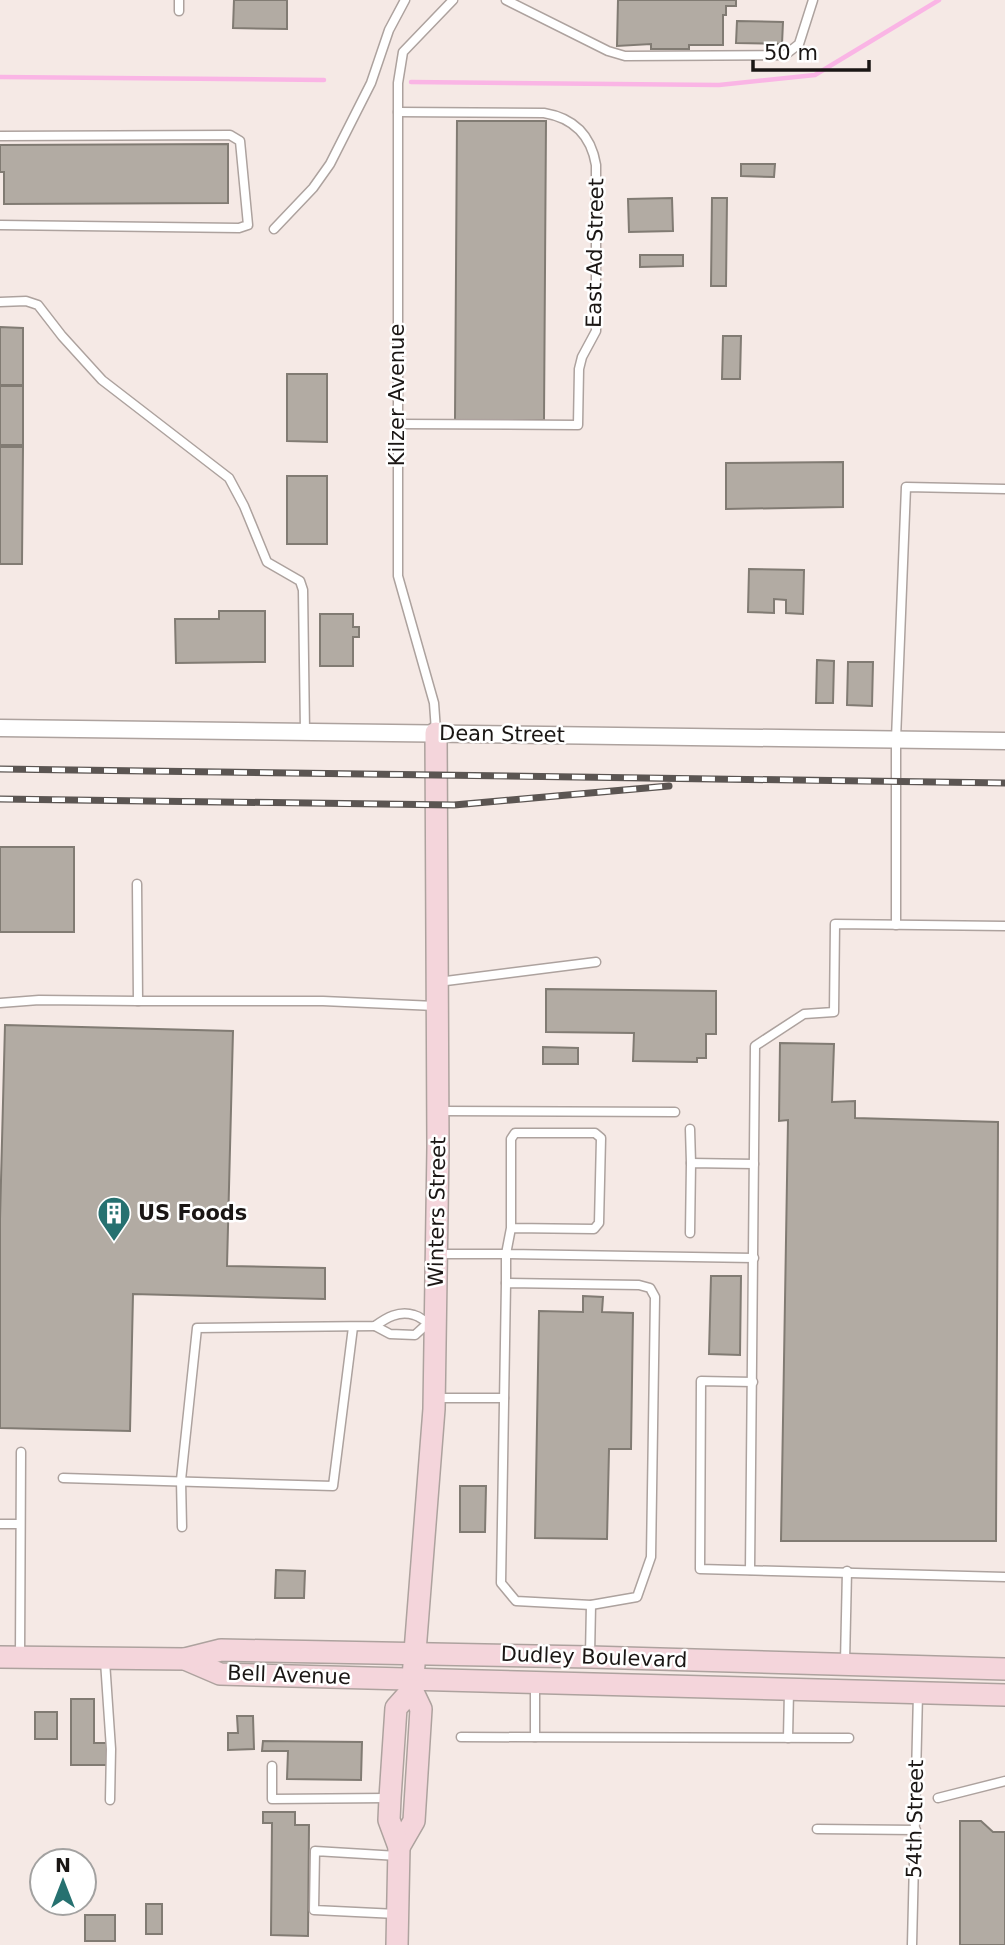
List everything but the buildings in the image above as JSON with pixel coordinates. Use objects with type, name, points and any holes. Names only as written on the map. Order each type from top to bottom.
[{"type":"main road","name":"Winters Street","points":[[398,1852],[414,1821],[421,1709],[413,1684],[435,1398],[431,1324],[436,1254],[438,1111],[436,733]]},
{"type":"main road","name":"Dudley Boulevard","points":[[185,1659],[221,1650],[1005,1669]]},
{"type":"main road","name":"Bell Avenue","points":[[10,1657],[185,1659],[220,1674],[413,1684]]},
{"type":"main road","name":"Dudley Boulevard","points":[[413,1684],[535,1681],[1005,1695]]},
{"type":"main road","name":"Winters Street","points":[[397,1945],[398,1852],[389,1820],[390,1798],[396,1708],[413,1684]]},
{"type":"street","name":"Dean Street","points":[[0,728],[1005,741]]},
{"type":"lane","points":[[179,0],[179,10]]},
{"type":"lane","points":[[274,229],[313,188],[330,164],[371,83],[389,30],[405,0]]},
{"type":"lane","name":"Kilzer Avenue","points":[[436,733],[434,703],[398,576],[398,83],[402,52],[453,0]]},
{"type":"lane","points":[[506,0],[608,51],[625,56],[785,55],[799,44],[813,0]]},
{"type":"lane","name":"East Ad Street","points":[[398,111],[544,113],[567,119],[587,137],[594,151],[596,165],[596,331],[582,357],[579,369],[578,425],[398,424]]},
{"type":"lane","points":[[0,136],[230,135],[240,141],[248,225],[239,228],[0,225]]},
{"type":"lane","points":[[0,302],[26,301],[38,304],[62,336],[102,380],[229,478],[244,506],[267,562],[300,581],[303,590],[305,732]]},
{"type":"lane","points":[[896,925],[896,739],[905,487],[1005,489]]},
{"type":"lane","points":[[137,884],[138,1001]]},
{"type":"lane","points":[[750,1570],[755,1046],[804,1014],[834,1012],[835,924],[1005,926]]},
{"type":"lane","points":[[438,982],[596,962]]},
{"type":"lane","points":[[0,1003],[40,1000],[323,1001],[438,1006]]},
{"type":"lane","points":[[438,1111],[675,1112]]},
{"type":"lane","points":[[690,1129],[690,1233]]},
{"type":"lane","points":[[506,1283],[639,1285],[650,1289],[655,1297],[651,1557],[638,1597],[591,1605],[516,1601],[501,1583],[506,1254],[511,1228],[511,1139],[515,1133],[595,1133],[601,1138],[599,1223],[594,1229],[511,1228]]},
{"type":"lane","points":[[691,1163],[754,1164]]},
{"type":"lane","points":[[436,1254],[754,1258]]},
{"type":"lane","points":[[182,1527],[181,1480],[197,1328],[375,1326],[390,1334],[415,1335],[431,1324],[415,1315],[391,1315],[375,1326]]},
{"type":"lane","points":[[63,1478],[333,1486],[353,1327]]},
{"type":"lane","points":[[753,1382],[701,1381],[700,1569],[1005,1577]]},
{"type":"lane","points":[[435,1398],[504,1398]]},
{"type":"lane","points":[[10,1657],[20,1524],[22,1451]]},
{"type":"lane","points":[[0,1524],[20,1524]]},
{"type":"lane","points":[[845,1665],[847,1572]]},
{"type":"lane","points":[[590,1657],[591,1605]]},
{"type":"lane","points":[[104,1658],[111,1749],[110,1800]]},
{"type":"lane","points":[[535,1681],[535,1737]]},
{"type":"lane","points":[[788,1738],[789,1688]]},
{"type":"lane","name":"54th Street","points":[[912,1945],[918,1692]]},
{"type":"lane","points":[[461,1737],[849,1738]]},
{"type":"lane","points":[[272,1766],[272,1799],[390,1798]]},
{"type":"lane","points":[[938,1798],[1005,1781]]},
{"type":"lane","points":[[817,1829],[916,1830]]},
{"type":"lane","points":[[397,1914],[314,1910],[315,1851],[398,1852]]},
{"type":"waterway","points":[[411,82],[719,85],[815,75],[939,0]]},
{"type":"waterway","points":[[0,77],[324,80]]},
{"type":"railway","points":[[0,769],[1005,783]]},
{"type":"railway","points":[[0,799],[454,805],[669,786]]},
{"type":"place","name":"US Foods","points":[[114,1243]]}]
